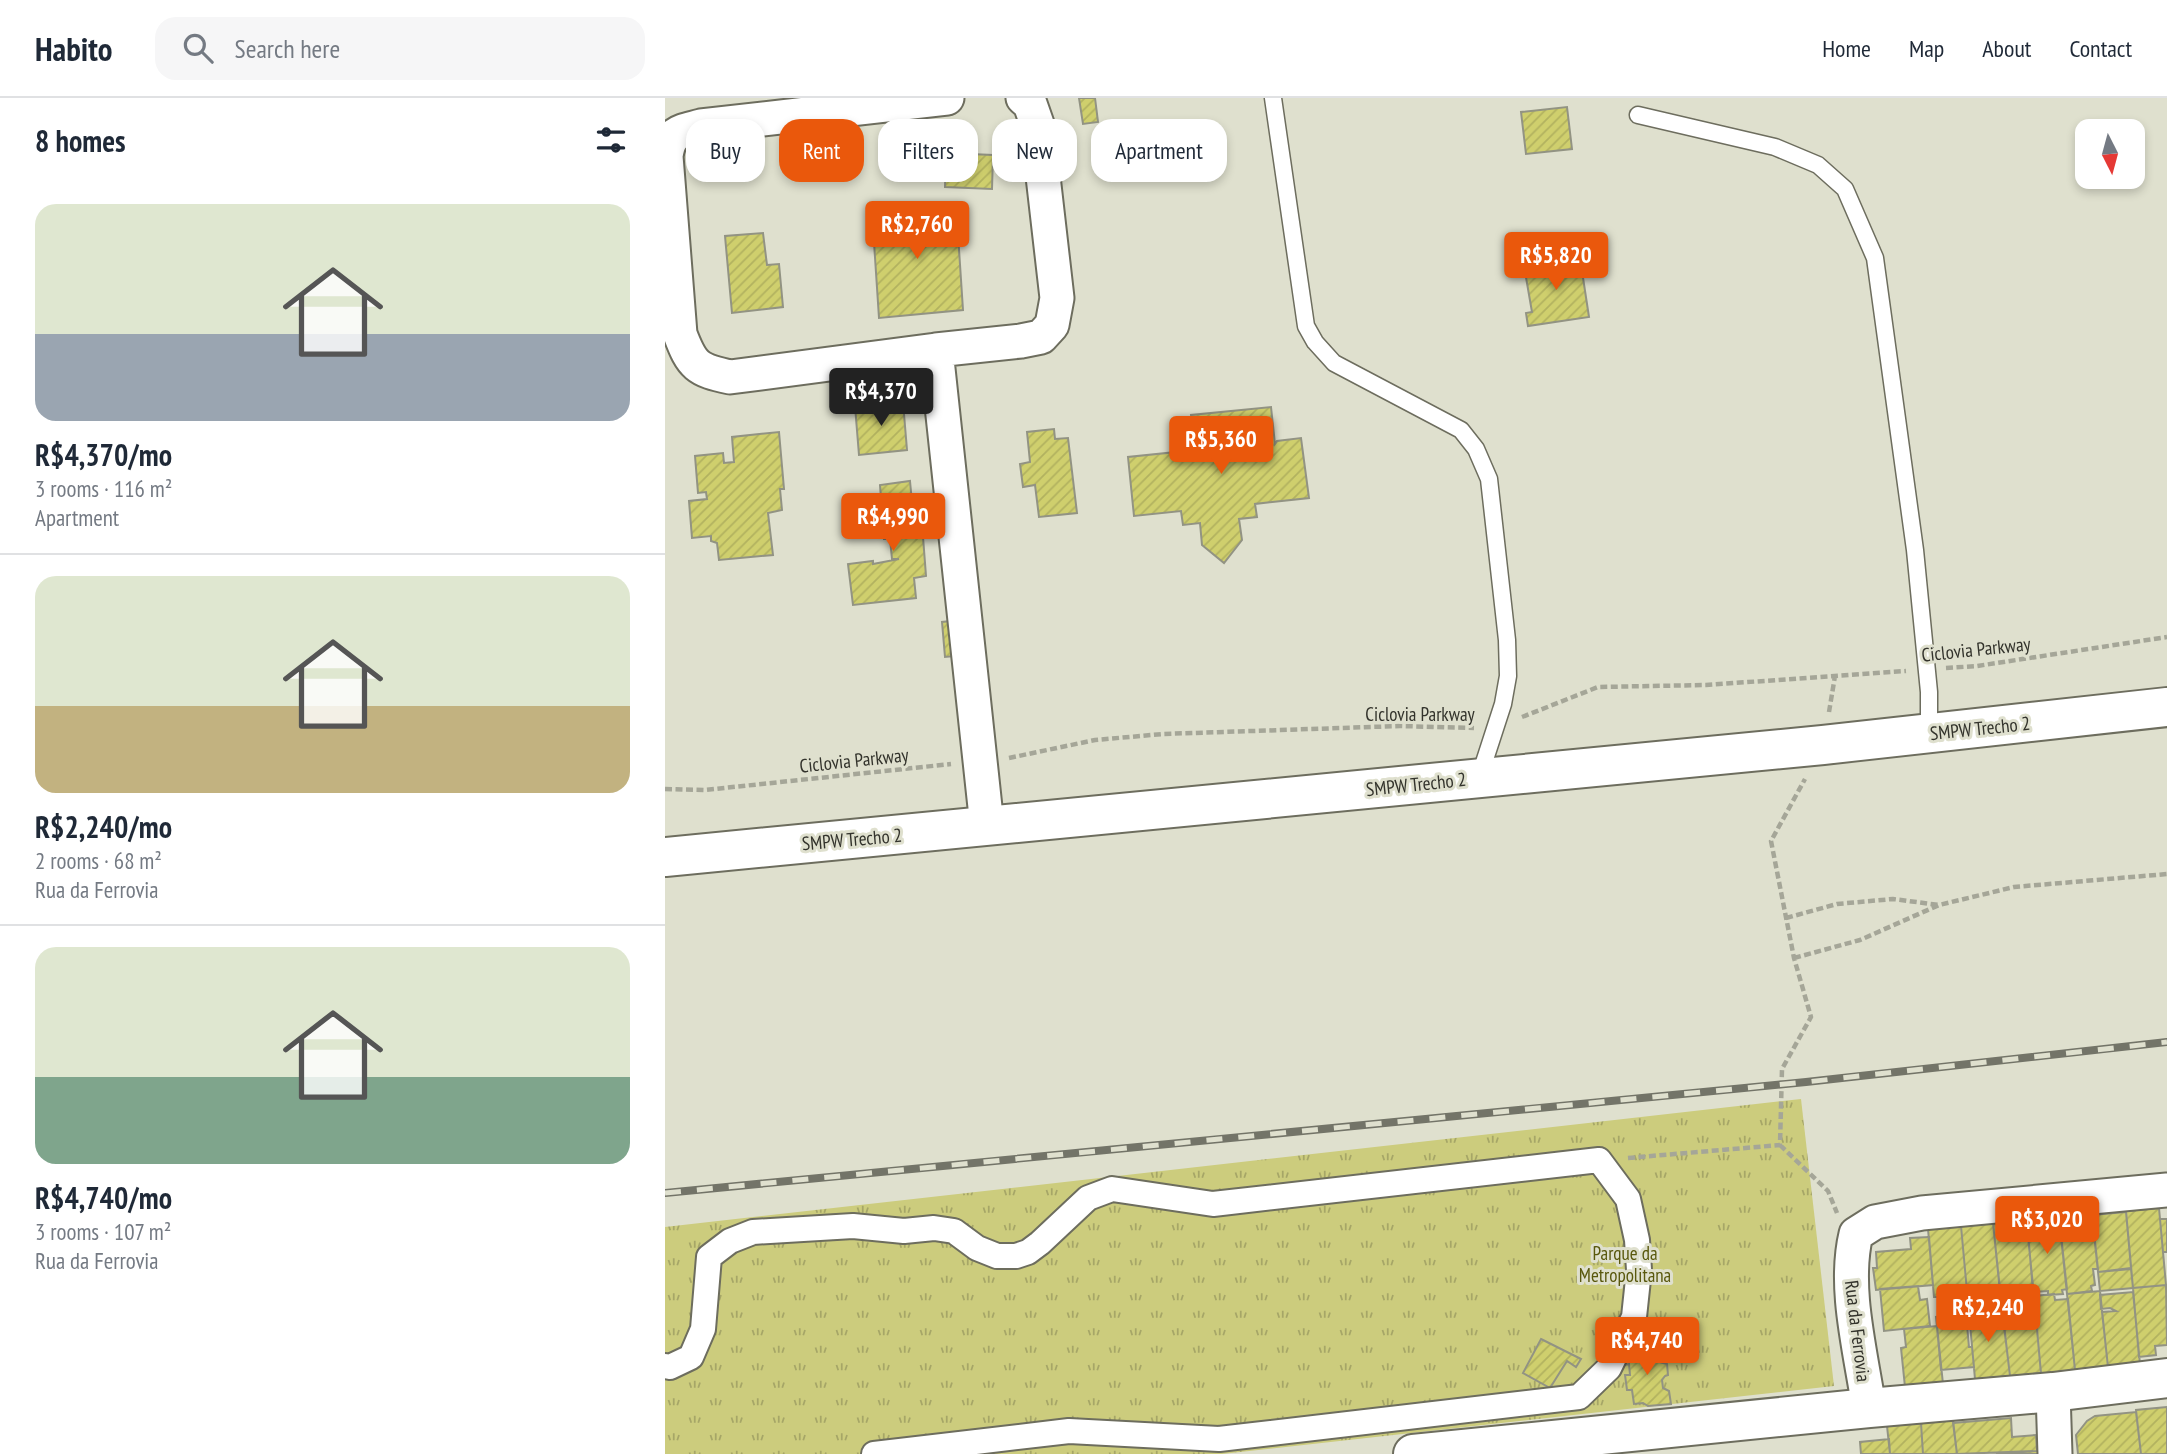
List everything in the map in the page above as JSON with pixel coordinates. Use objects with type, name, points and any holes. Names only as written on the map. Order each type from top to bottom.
[{"type":"street","points":[[947,98],[701,126],[678,132],[669,140],[666,156],[680,334],[689,360],[705,372],[730,377],[1041,337],[1052,325],[1057,298],[1037,124],[1030,104],[1023,98]]},
{"type":"street","points":[[936,350],[987,826]]},
{"type":"street","name":"SMPW Trecho 2","points":[[665,857],[1823,745],[2167,708]]},
{"type":"street","points":[[665,1366],[670,1367],[691,1357],[703,1329],[709,1257],[730,1241],[753,1232],[853,1226],[904,1231],[934,1228],[954,1231],[977,1248],[997,1256],[1016,1256],[1028,1252],[1088,1198],[1112,1189],[1213,1204],[1599,1160],[1628,1199],[1637,1240],[1639,1270],[1634,1317],[1609,1368],[1579,1397],[1219,1439],[1069,1431],[874,1454]]},
{"type":"street","points":[[1856,1234],[1875,1222],[1922,1213],[2167,1191]]},
{"type":"street","name":"Rua da Ferrovia","points":[[1856,1234],[1851,1255],[1850,1280],[1869,1408]]},
{"type":"street","name":"Rua da Ferrovia","points":[[1413,1454],[1605,1445],[1869,1408],[2053,1392],[2167,1378]]},
{"type":"street","points":[[2053,1392],[2056,1454]]},
{"type":"lane","points":[[1273,98],[1306,326],[1315,342],[1334,363],[1461,430],[1476,449],[1489,479],[1508,677],[1503,704],[1479,778]]},
{"type":"lane","points":[[1639,115],[1775,147],[1818,165],[1846,189],[1875,258],[1915,551],[1929,692],[1929,734]]},
{"type":"path","name":"Ciclovia Parkway","points":[[665,789],[705,790],[1011,758],[1095,740],[1163,734],[1400,726],[1494,728],[1598,687],[1706,685],[1977,666],[2167,637]]},
{"type":"path","points":[[1780,1146],[1782,1069],[1811,1017],[1794,958],[1771,841],[1823,745]]},
{"type":"path","points":[[1794,958],[1860,940],[1939,905],[2014,887],[2167,874]]},
{"type":"path","points":[[1786,918],[1837,904],[1893,899],[1939,905]]},
{"type":"path","points":[[1599,1160],[1780,1146],[1828,1191],[1837,1214],[1856,1234]]},
{"type":"green space","name":"Parque da Metropolitana","points":[[1801,1099],[1834,1386],[1222,1454],[665,1454],[665,1227]]},
{"type":"building","points":[[1079,98],[1095,98],[1098,119],[1091,119],[1091,123],[1083,124]]},
{"type":"building","points":[[1567,107],[1572,149],[1526,154],[1521,112]]},
{"type":"building","points":[[978,154],[992,155],[992,189],[945,187],[945,182],[978,182]]},
{"type":"building","points":[[956,204],[963,310],[879,318],[872,212]]},
{"type":"building","points":[[763,233],[767,265],[779,264],[783,307],[732,313],[725,236]]},
{"type":"building","points":[[1580,258],[1589,317],[1528,326],[1526,313],[1532,312],[1524,266]]},
{"type":"building","points":[[903,402],[907,450],[859,455],[855,406]]},
{"type":"building","points":[[1271,407],[1275,444],[1277,441],[1301,438],[1309,498],[1255,504],[1257,517],[1239,519],[1242,540],[1224,563],[1202,545],[1200,523],[1183,525],[1181,511],[1134,516],[1128,457],[1195,450],[1191,415]]},
{"type":"building","points":[[1054,429],[1055,439],[1068,438],[1077,513],[1039,517],[1035,485],[1023,487],[1020,464],[1030,462],[1027,432]]},
{"type":"building","points":[[779,432],[784,489],[780,489],[782,510],[768,513],[773,555],[719,560],[717,543],[711,541],[711,536],[692,538],[689,501],[707,499],[706,492],[698,493],[695,456],[723,453],[724,463],[734,462],[732,437]]},
{"type":"building","points":[[910,481],[913,513],[918,512],[920,537],[923,537],[926,576],[914,578],[916,598],[853,605],[848,564],[873,561],[873,564],[899,559],[892,559],[890,539],[884,539],[880,485]]},
{"type":"building","points":[[960,620],[964,655],[945,657],[942,622]]},
{"type":"building","points":[[2159,1208],[2166,1285],[2133,1288],[2126,1211]]},
{"type":"building","points":[[2126,1212],[2131,1268],[2098,1272],[2092,1215]]},
{"type":"building","points":[[2092,1214],[2098,1269],[2093,1269],[2095,1285],[2091,1286],[2092,1291],[2067,1294],[2059,1217]]},
{"type":"building","points":[[2059,1217],[2067,1289],[2062,1290],[2063,1294],[2033,1292],[2027,1220]]},
{"type":"building","points":[[2160,1219],[2167,1219],[2167,1252],[2163,1252]]},
{"type":"building","points":[[2012,1221],[2013,1231],[2006,1232],[2006,1235],[2024,1233],[2028,1236],[2034,1296],[2018,1298],[2017,1290],[2000,1292],[1993,1223]]},
{"type":"building","points":[[1993,1223],[2001,1299],[1968,1302],[1961,1226]]},
{"type":"building","points":[[1961,1226],[1968,1302],[1940,1303],[1939,1297],[1934,1297],[1928,1229]]},
{"type":"building","points":[[1929,1237],[1933,1285],[1876,1290],[1873,1268],[1877,1268],[1876,1252],[1911,1249],[1910,1238]]},
{"type":"building","points":[[2131,1269],[2133,1288],[2100,1291],[2098,1272]]},
{"type":"building","points":[[2166,1285],[2167,1345],[2155,1346],[2156,1355],[2139,1357],[2133,1288]]},
{"type":"building","points":[[1918,1286],[1920,1300],[1927,1299],[1930,1326],[1884,1331],[1880,1289]]},
{"type":"building","points":[[2100,1291],[2108,1367],[2075,1370],[2067,1294]]},
{"type":"building","points":[[2133,1292],[2140,1364],[2108,1367],[2102,1312],[2116,1311],[2110,1308],[2101,1309],[2100,1295]]},
{"type":"building","points":[[2054,1294],[2055,1300],[2068,1299],[2075,1370],[2041,1374],[2034,1296]]},
{"type":"building","points":[[2034,1296],[2041,1373],[2010,1376],[2001,1299],[2017,1298],[2017,1303],[2022,1303],[2022,1297]]},
{"type":"building","points":[[1982,1301],[1984,1320],[2003,1318],[2010,1376],[1975,1379],[1968,1302]]},
{"type":"building","points":[[1966,1314],[1974,1367],[1941,1370],[1936,1317]]},
{"type":"building","points":[[1937,1326],[1943,1384],[1905,1387],[1901,1348],[1906,1347],[1904,1329]]},
{"type":"building","points":[[1541,1339],[1581,1359],[1576,1367],[1567,1361],[1550,1388],[1523,1373]]},
{"type":"building","points":[[1663,1347],[1664,1358],[1659,1358],[1659,1362],[1667,1364],[1668,1375],[1662,1380],[1663,1388],[1669,1391],[1671,1404],[1634,1404],[1632,1390],[1627,1390],[1625,1375],[1630,1375],[1629,1364],[1625,1365],[1624,1351]]},
{"type":"building","points":[[2167,1407],[2167,1454],[2141,1454],[2136,1410]]},
{"type":"building","points":[[2136,1412],[2141,1454],[2078,1454],[2076,1435],[2087,1421],[2095,1416]]},
{"type":"building","points":[[2011,1418],[2012,1437],[2036,1435],[2037,1451],[1957,1454],[1953,1423]]},
{"type":"building","points":[[1953,1420],[1957,1454],[1923,1454],[1921,1423]]},
{"type":"building","points":[[1921,1423],[1923,1454],[1890,1454],[1887,1426]]},
{"type":"building","points":[[1889,1439],[1890,1454],[1861,1454],[1860,1442]]},
{"type":"building","points":[[2042,1450],[2042,1454],[1996,1454],[2036,1451]]},
{"type":"railway","points":[[665,1193],[1806,1082],[2167,1042]]}]
